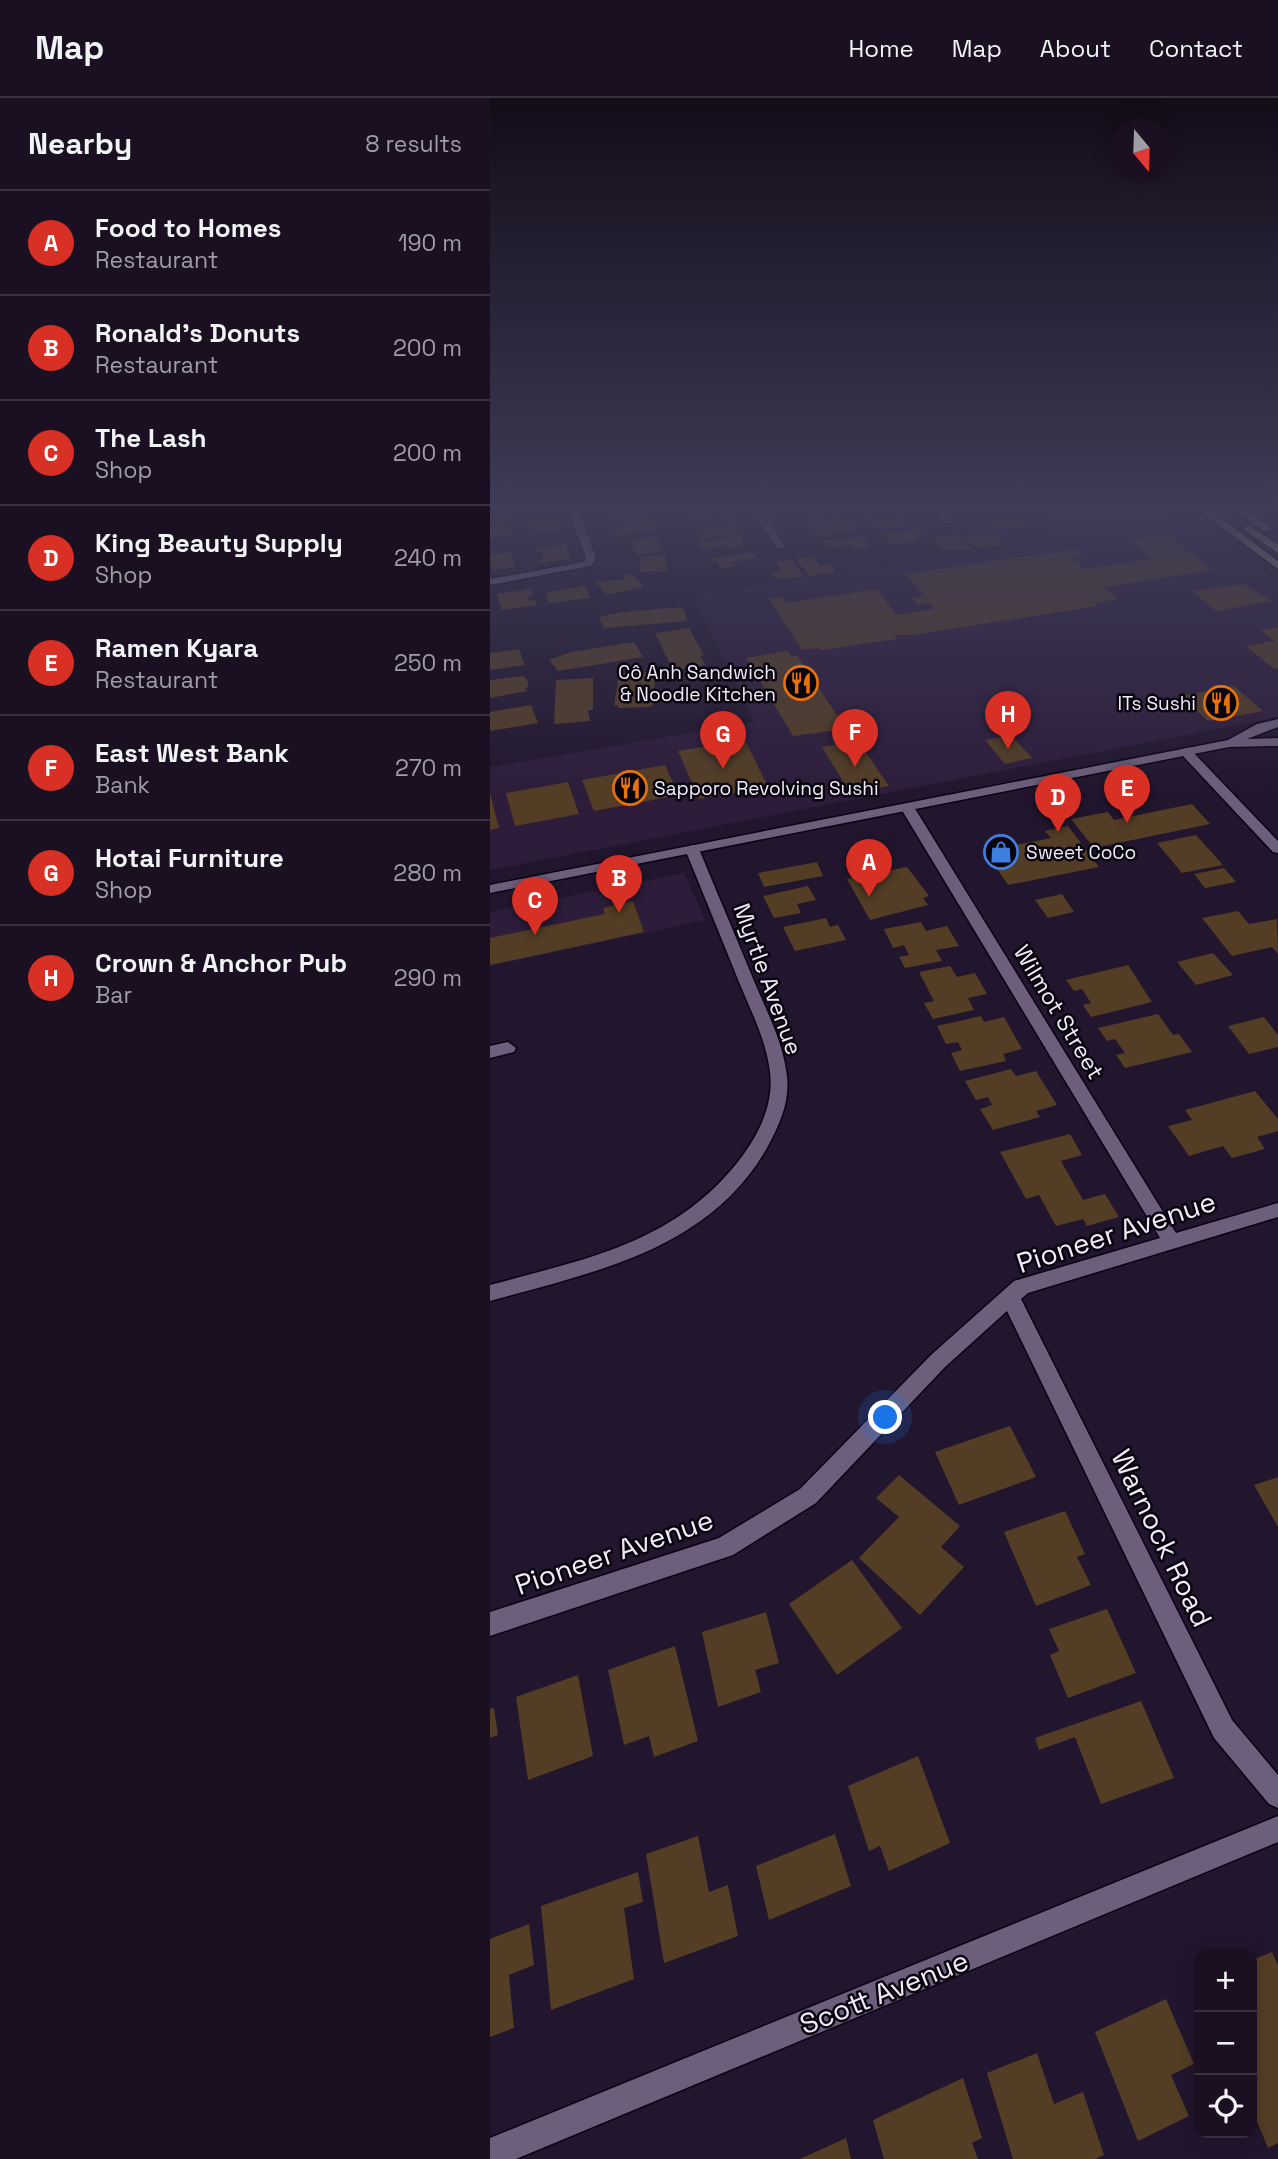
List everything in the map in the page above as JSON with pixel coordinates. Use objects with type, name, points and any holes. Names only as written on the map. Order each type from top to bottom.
[{"type":"street","points":[[1229,743],[1261,727],[1278,723]]},
{"type":"street","points":[[490,889],[1229,743],[1278,742]]},
{"type":"street","points":[[1186,752],[1278,849]]},
{"type":"street","name":"Wilmot Street","points":[[907,807],[1172,1242]]},
{"type":"street","name":"Myrtle Avenue","points":[[490,1293],[622,1255],[668,1234],[735,1181],[762,1142],[777,1103],[779,1070],[771,1041],[692,849]]},
{"type":"street","points":[[490,1052],[508,1048]]},
{"type":"street","name":"Pioneer Avenue","points":[[490,1624],[725,1547],[808,1496],[937,1362],[1021,1287],[1278,1210]]},
{"type":"street","name":"Warnock Road","points":[[1010,1296],[1223,1729],[1278,1795]]},
{"type":"street","name":"Scott Avenue","points":[[490,2154],[1278,1829]]},
{"type":"shaded area","points":[[696,602],[1278,602],[1278,717],[490,870],[490,767],[755,722]]},
{"type":"shaded area","points":[[684,873],[705,920],[490,966],[490,912]]},
{"type":"building","points":[[500,602],[536,602],[537,605],[502,610]]},
{"type":"building","points":[[771,602],[887,602],[896,615],[934,609],[929,603],[917,605],[915,602],[1099,602],[1094,603],[1097,606],[912,635],[895,635],[897,639],[821,650],[802,650]]},
{"type":"building","points":[[1205,602],[1265,602],[1216,611]]},
{"type":"building","points":[[683,607],[687,621],[604,628],[599,617],[622,612]]},
{"type":"building","points":[[1278,627],[1278,668],[1274,669],[1246,646],[1274,641],[1261,630]]},
{"type":"building","points":[[689,628],[704,655],[700,656],[706,665],[673,670],[655,633]]},
{"type":"building","points":[[634,642],[643,657],[558,671],[549,660],[571,652]]},
{"type":"building","points":[[519,649],[525,665],[490,670],[490,653]]},
{"type":"building","points":[[788,651],[791,656],[797,655],[846,729],[793,736],[746,658]]},
{"type":"building","points":[[655,672],[654,704],[649,707],[614,706],[619,673]]},
{"type":"building","points":[[522,676],[526,678],[529,687],[525,688],[527,691],[490,698],[490,680]]},
{"type":"building","points":[[593,678],[593,710],[588,710],[590,721],[554,724],[556,680]]},
{"type":"building","name":"ITs Sushi","points":[[1234,686],[1263,711],[1208,721],[1181,696]]},
{"type":"building","points":[[531,705],[538,723],[490,731],[490,712]]},
{"type":"building","points":[[1011,735],[1032,758],[1005,764],[985,740]]},
{"type":"building","points":[[745,740],[768,787],[699,799],[678,751]]},
{"type":"building","points":[[858,741],[889,786],[850,793],[822,747]]},
{"type":"building","name":"Sapporo Revolving Sushi","points":[[665,765],[679,795],[594,811],[582,780]]},
{"type":"building","points":[[568,782],[579,814],[515,826],[506,793]]},
{"type":"building","points":[[490,793],[499,828],[490,830]]},
{"type":"building","points":[[1192,804],[1210,824],[1094,848],[1071,819],[1108,812],[1114,820]]},
{"type":"building","points":[[1068,826],[1099,867],[1008,885],[985,851],[1051,838],[1045,831]]},
{"type":"building","points":[[1196,835],[1223,865],[1182,873],[1157,843]]},
{"type":"building","points":[[817,862],[823,876],[764,887],[758,873]]},
{"type":"building","points":[[907,867],[929,896],[923,898],[928,905],[870,920],[847,879]]},
{"type":"building","points":[[1224,868],[1236,882],[1205,888],[1194,874]]},
{"type":"building","points":[[808,886],[816,900],[797,904],[801,913],[774,918],[763,896]]},
{"type":"building","points":[[1062,894],[1074,912],[1048,918],[1035,900]]},
{"type":"building","points":[[633,901],[644,932],[490,965],[490,938],[605,914],[603,908]]},
{"type":"building","points":[[1238,911],[1249,924],[1277,919],[1278,954],[1272,947],[1232,956],[1202,918]]},
{"type":"building","points":[[826,918],[830,927],[838,925],[846,940],[795,951],[783,927]]},
{"type":"building","points":[[921,922],[926,931],[947,926],[959,946],[936,950],[942,961],[905,968],[899,957],[909,955],[904,945],[893,948],[884,929]]},
{"type":"building","points":[[1213,953],[1233,975],[1196,985],[1177,962]]},
{"type":"building","points":[[1128,965],[1152,1002],[1091,1017],[1083,1005],[1091,1003],[1082,989],[1074,991],[1066,980]]},
{"type":"building","points":[[950,966],[957,977],[975,973],[987,994],[968,998],[974,1010],[933,1019],[924,1003],[934,1001],[919,972]]},
{"type":"building","points":[[1158,1014],[1173,1035],[1179,1034],[1192,1052],[1125,1068],[1116,1055],[1125,1053],[1115,1039],[1107,1041],[1098,1028]]},
{"type":"building","points":[[981,1016],[984,1022],[1004,1017],[1022,1049],[1003,1054],[1006,1061],[960,1071],[951,1053],[962,1050],[958,1042],[946,1044],[937,1026]]},
{"type":"building","points":[[1264,1017],[1278,1035],[1278,1047],[1249,1054],[1228,1026]]},
{"type":"building","points":[[1011,1069],[1016,1076],[1036,1071],[1057,1105],[1036,1111],[1040,1117],[993,1130],[980,1109],[992,1105],[988,1097],[976,1100],[965,1081]]},
{"type":"building","points":[[1255,1091],[1278,1119],[1278,1131],[1257,1137],[1265,1149],[1232,1158],[1223,1146],[1189,1156],[1168,1126],[1192,1120],[1185,1110]]},
{"type":"building","points":[[1070,1134],[1082,1155],[1061,1161],[1083,1200],[1105,1194],[1119,1217],[1087,1226],[1083,1219],[1056,1226],[1039,1195],[1026,1199],[1000,1152]]},
{"type":"building","points":[[1010,1426],[1036,1477],[959,1505],[935,1452]]},
{"type":"building","points":[[899,1475],[960,1526],[941,1547],[964,1567],[920,1615],[859,1558],[899,1517],[876,1498]]},
{"type":"building","points":[[1278,1477],[1278,1527],[1254,1485]]},
{"type":"building","points":[[1065,1511],[1085,1554],[1077,1557],[1091,1585],[1036,1606],[1004,1532]]},
{"type":"building","points":[[852,1560],[902,1628],[837,1675],[789,1604]]},
{"type":"building","points":[[1107,1609],[1136,1673],[1068,1698],[1050,1655],[1059,1651],[1049,1629]]},
{"type":"building","points":[[766,1612],[779,1663],[755,1670],[761,1692],[718,1707],[702,1632]]},
{"type":"building","points":[[675,1646],[698,1741],[654,1757],[649,1736],[624,1745],[608,1670]]},
{"type":"building","points":[[578,1675],[593,1756],[528,1780],[516,1697]]},
{"type":"building","points":[[1141,1701],[1174,1778],[1101,1804],[1075,1737],[1039,1750],[1035,1738]]},
{"type":"building","points":[[494,1708],[498,1735],[490,1738],[490,1709]]},
{"type":"building","points":[[918,1756],[950,1843],[889,1871],[880,1846],[869,1851],[848,1786]]},
{"type":"building","points":[[835,1834],[851,1886],[769,1920],[756,1866]]},
{"type":"building","points":[[698,1836],[709,1892],[728,1885],[738,1936],[664,1963],[646,1854]]},
{"type":"building","points":[[638,1872],[643,1902],[624,1908],[634,1979],[551,2010],[541,1906]]},
{"type":"building","points":[[529,1924],[534,1965],[509,1975],[514,2028],[490,2037],[490,1939]]},
{"type":"building","points":[[1272,1952],[1278,1965],[1278,2143],[1268,2148],[1257,2121],[1257,1958]]},
{"type":"building","points":[[1166,1999],[1194,2064],[1171,2075],[1189,2116],[1138,2141],[1095,2032]]},
{"type":"building","points":[[1037,2053],[1054,2104],[1083,2092],[1104,2155],[1095,2159],[1013,2159],[987,2073]]},
{"type":"building","points":[[963,2078],[982,2138],[972,2143],[978,2159],[884,2159],[873,2120]]},
{"type":"building","points":[[846,2138],[851,2159],[800,2159]]},
{"type":"place","name":"Cô Anh Sandwich & Noodle Kitchen","points":[[801,683]]},
{"type":"place","name":"ITs Sushi","points":[[1221,703]]},
{"type":"place","name":"Crown & Anchor Pub","points":[[1008,749]]},
{"type":"place","name":"East West Bank","points":[[855,767]]},
{"type":"place","name":"Hotai Furniture","points":[[723,769]]},
{"type":"place","name":"Sapporo Revolving Sushi","points":[[630,788]]},
{"type":"place","name":"Ramen Kyara","points":[[1127,823]]},
{"type":"place","name":"King Beauty Supply","points":[[1058,832]]},
{"type":"place","name":"Sweet CoCo","points":[[1001,852]]},
{"type":"place","name":"Food to Homes","points":[[869,897]]},
{"type":"place","name":"Ronald’s Donuts","points":[[619,913]]},
{"type":"place","name":"The Lash","points":[[535,935]]}]
